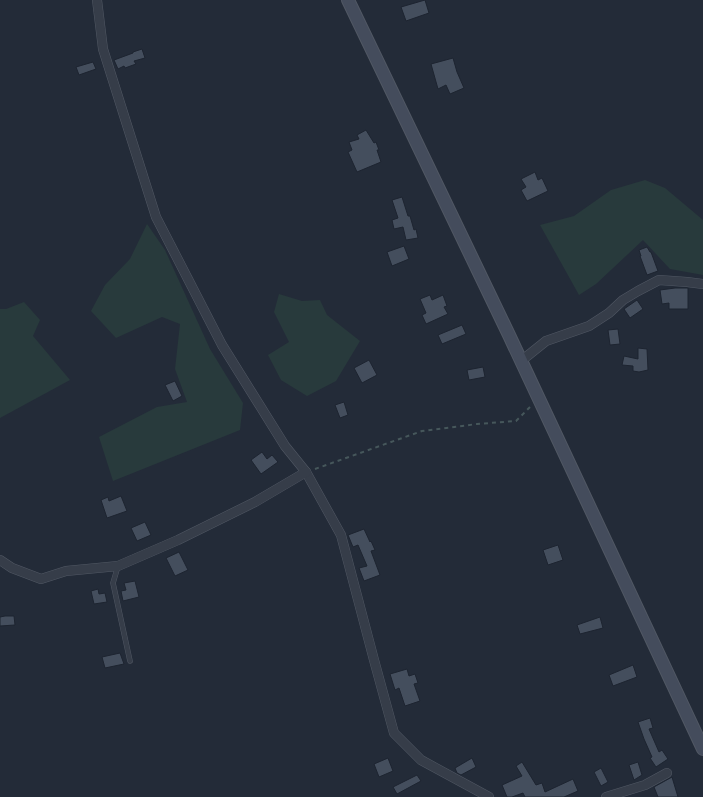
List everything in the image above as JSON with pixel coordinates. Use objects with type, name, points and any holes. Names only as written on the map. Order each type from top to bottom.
[{"type":"main road","points":[[348,0],[521,361],[703,749]]},
{"type":"street","points":[[97,0],[103,48],[156,217],[222,345],[285,446],[306,472],[341,535],[394,733],[421,760],[489,797]]},
{"type":"street","points":[[521,361],[546,340],[589,326],[609,313],[623,300],[659,280],[703,284]]},
{"type":"street","points":[[0,560],[12,568],[41,579],[66,571],[118,566],[178,540],[255,502],[306,472]]},
{"type":"street","points":[[606,797],[645,785],[668,773]]},
{"type":"lane","points":[[118,566],[113,583],[130,661]]},
{"type":"path","points":[[306,472],[422,431],[516,421],[539,399]]},
{"type":"shaded area","points":[[645,180],[665,188],[703,220],[703,275],[670,269],[643,240],[596,284],[579,295],[540,225],[574,216],[611,190]]},
{"type":"shaded area","points":[[147,224],[165,250],[210,349],[243,403],[240,430],[113,481],[99,437],[157,407],[187,402],[175,369],[180,324],[162,317],[116,338],[91,311],[105,285],[130,259]]},
{"type":"shaded area","points":[[279,294],[302,301],[320,300],[327,315],[360,341],[336,381],[307,396],[281,380],[268,355],[289,342],[274,312]]},
{"type":"shaded area","points":[[24,302],[40,320],[33,336],[70,380],[0,418],[0,309],[6,309]]},
{"type":"building","points":[[425,0],[429,13],[406,21],[401,7]]},
{"type":"building","points":[[142,49],[145,58],[134,61],[136,64],[118,69],[114,60]]},
{"type":"building","points":[[453,58],[464,88],[450,94],[446,85],[438,89],[431,64]]},
{"type":"building","points":[[93,62],[96,69],[79,75],[76,67]]},
{"type":"building","points":[[366,130],[374,143],[376,142],[381,162],[357,172],[348,152],[352,150],[349,142],[359,139],[357,135]]},
{"type":"building","points":[[535,172],[538,180],[542,178],[548,191],[527,201],[521,190],[526,187],[521,179]]},
{"type":"building","points":[[402,197],[418,238],[406,240],[403,227],[394,229],[392,220],[398,218],[392,200]]},
{"type":"building","points":[[404,246],[409,259],[392,266],[387,252]]},
{"type":"building","points":[[647,247],[651,252],[658,271],[647,275],[639,250]]},
{"type":"building","points":[[688,288],[688,309],[669,309],[669,303],[662,304],[660,290]]},
{"type":"building","points":[[430,295],[432,300],[443,295],[447,306],[444,307],[448,314],[426,324],[422,315],[426,313],[420,299]]},
{"type":"building","points":[[637,300],[643,309],[630,318],[624,309]]},
{"type":"building","points":[[462,325],[466,334],[442,344],[438,335]]},
{"type":"building","points":[[618,329],[620,344],[610,345],[608,330]]},
{"type":"building","points":[[638,348],[647,349],[648,370],[633,371],[633,366],[622,365],[624,356],[638,359]]},
{"type":"building","points":[[369,360],[377,375],[362,383],[354,368]]},
{"type":"building","points":[[483,367],[485,377],[469,380],[467,370]]},
{"type":"building","points":[[175,381],[182,396],[173,401],[165,385]]},
{"type":"building","points":[[344,402],[348,415],[340,418],[335,405]]},
{"type":"building","points":[[262,452],[267,459],[272,455],[278,462],[261,474],[251,460]]},
{"type":"building","points":[[121,496],[127,511],[107,518],[101,500],[108,497],[109,501]]},
{"type":"building","points":[[145,522],[151,535],[137,541],[131,528]]},
{"type":"building","points":[[364,529],[375,550],[371,551],[380,575],[364,581],[359,568],[367,566],[358,545],[353,547],[348,535]]},
{"type":"building","points":[[558,545],[563,560],[548,565],[543,550]]},
{"type":"building","points":[[179,552],[188,570],[175,576],[166,558]]},
{"type":"building","points":[[135,581],[139,597],[123,601],[121,591],[126,590],[124,583]]},
{"type":"building","points":[[98,589],[99,594],[105,593],[107,602],[94,604],[91,591]]},
{"type":"building","points":[[14,616],[15,625],[0,626],[0,617]]},
{"type":"building","points":[[600,617],[603,628],[580,634],[577,625]]},
{"type":"building","points":[[120,653],[124,664],[105,668],[102,657]]},
{"type":"building","points":[[633,665],[637,677],[613,686],[609,675]]},
{"type":"building","points":[[407,669],[409,676],[415,674],[418,683],[414,684],[420,701],[405,706],[399,688],[395,690],[390,674]]},
{"type":"building","points":[[650,718],[653,728],[649,729],[659,752],[662,750],[668,759],[656,767],[650,758],[652,757],[638,722]]},
{"type":"building","points":[[388,758],[393,771],[379,777],[374,764]]},
{"type":"building","points":[[472,758],[476,767],[461,775],[457,773],[455,768]]},
{"type":"building","points":[[522,762],[536,785],[542,783],[545,792],[573,779],[578,791],[564,797],[525,797],[523,793],[507,797],[502,785],[522,776],[516,766]]},
{"type":"building","points":[[638,762],[642,775],[634,780],[629,765]]},
{"type":"building","points":[[601,768],[608,782],[601,786],[594,772]]},
{"type":"building","points":[[417,775],[421,781],[397,794],[393,787]]},
{"type":"building","points":[[672,777],[678,797],[658,797],[654,787]]}]
